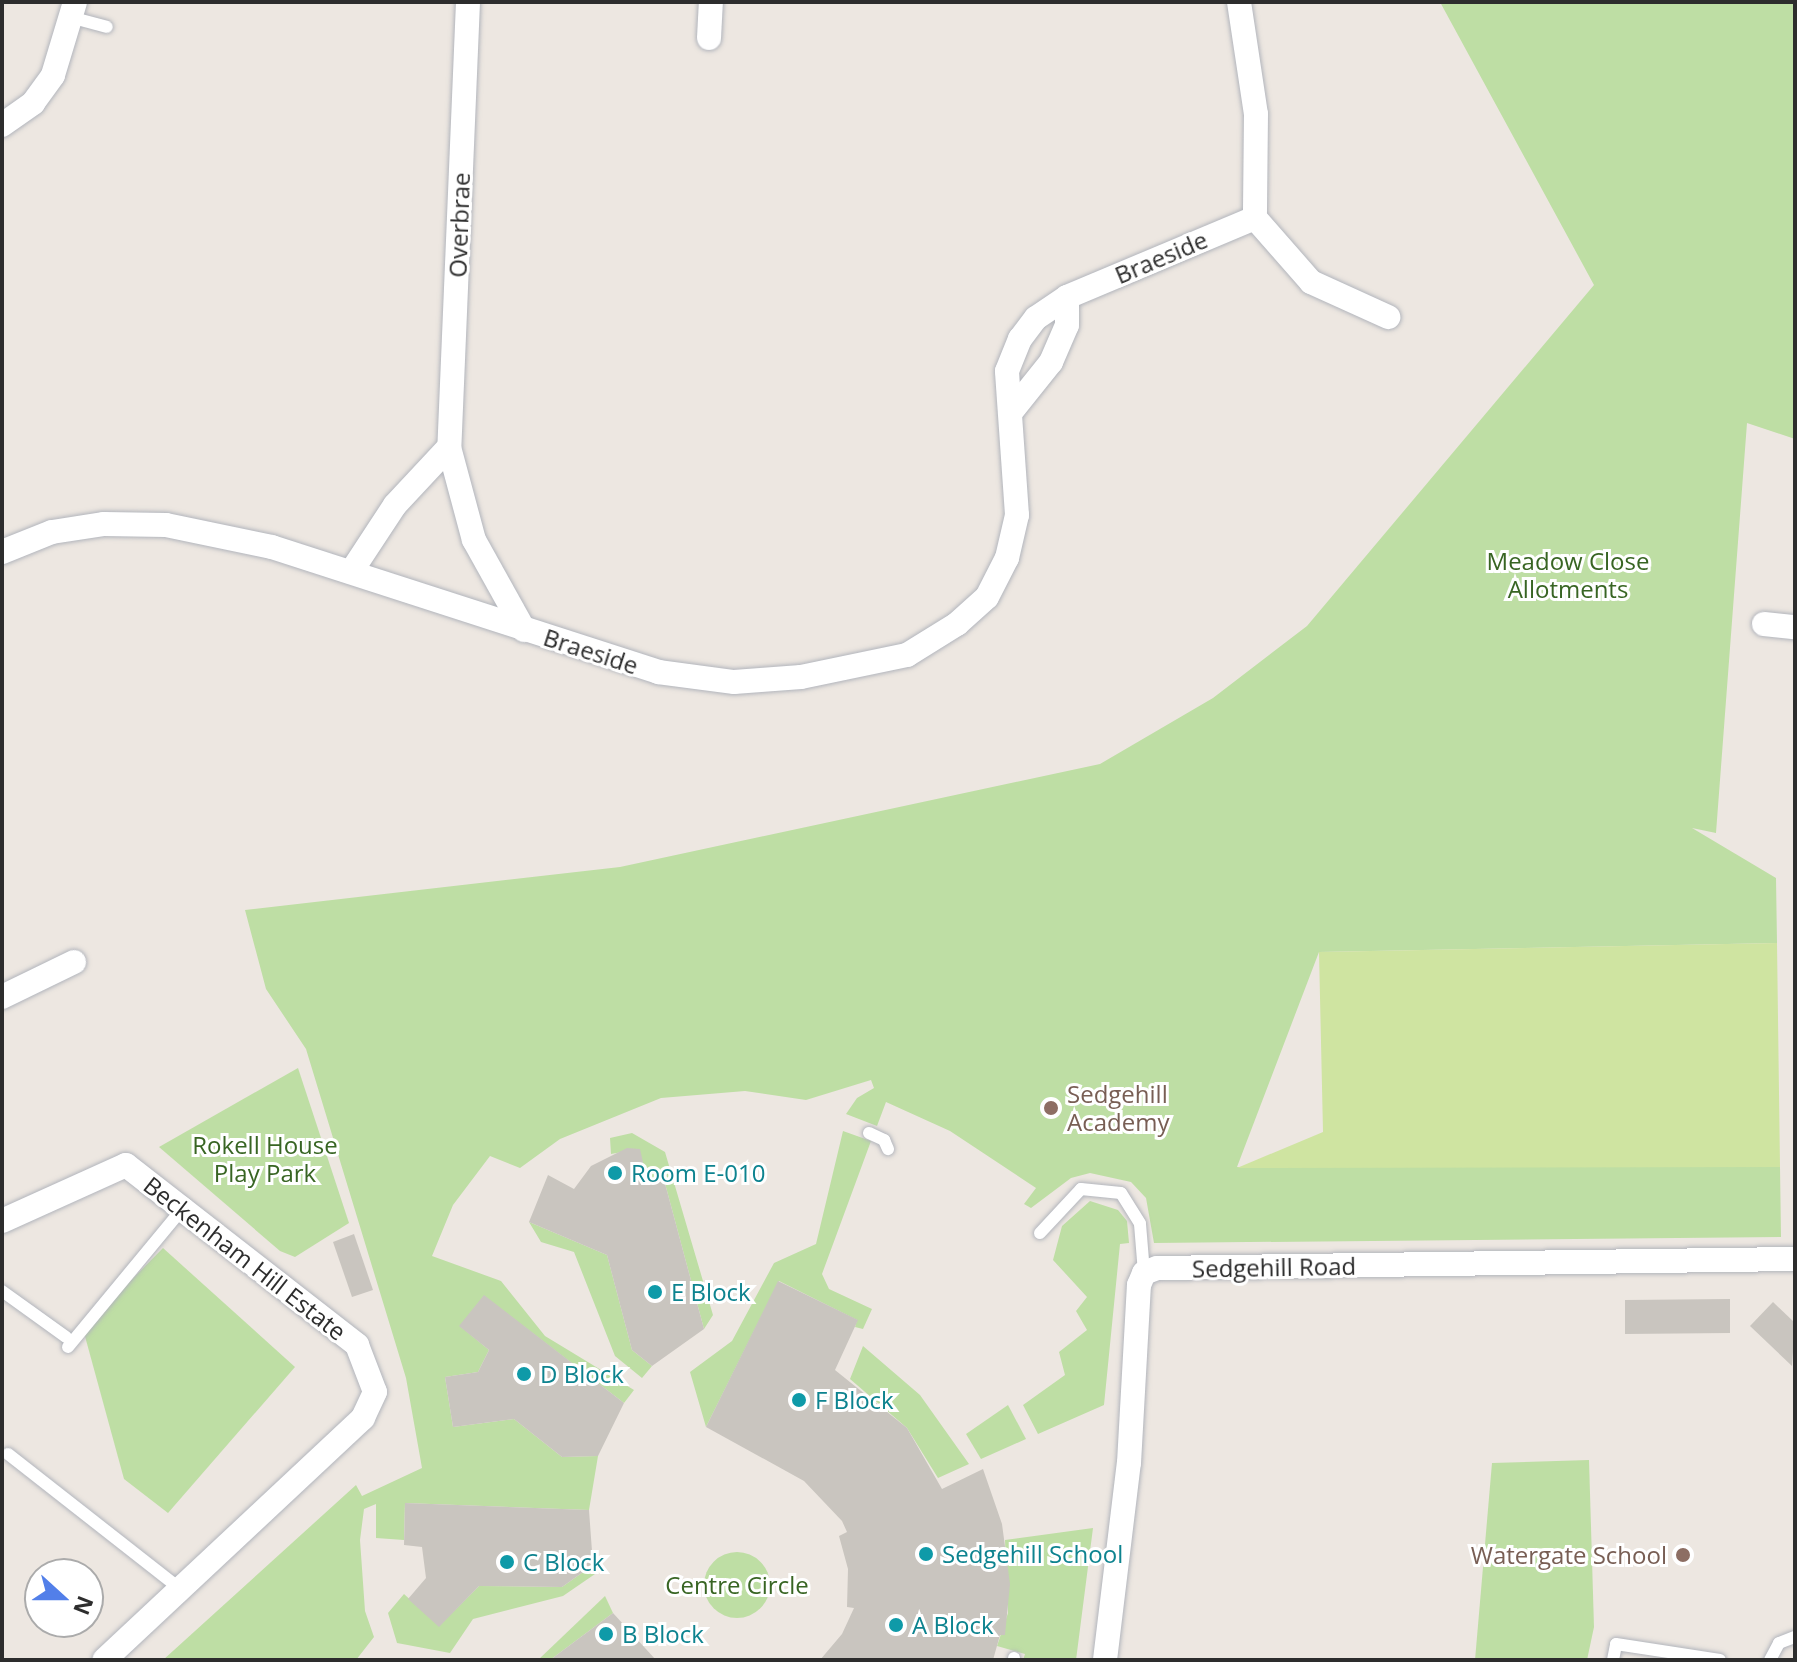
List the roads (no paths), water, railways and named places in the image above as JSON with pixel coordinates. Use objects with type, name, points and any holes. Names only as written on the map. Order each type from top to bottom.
[{"type":"street","name":"Overbrae","points":[[468,2],[449,447],[474,540],[524,630]]},
{"type":"street","points":[[709,38],[711,2]]},
{"type":"street","points":[[1239,2],[1256,114],[1255,218],[1311,282],[1388,317]]},
{"type":"street","points":[[2,125],[33,103],[53,75],[73,10]]},
{"type":"street","name":"Braeside","points":[[2,552],[52,532],[91,526],[166,525],[272,547],[658,672],[734,682],[801,677],[907,655],[957,624],[987,597],[1007,558],[1017,515],[1007,371],[1020,339],[1051,305],[1255,218]]},
{"type":"street","points":[[1011,412],[1051,362],[1067,325],[1067,297]]},
{"type":"street","points":[[351,572],[395,505],[449,447]]},
{"type":"street","points":[[1764,624],[1795,627]]},
{"type":"street","points":[[2,997],[74,962]]},
{"type":"street","name":"Beckenham Hill Estate","points":[[2,1221],[126,1165],[357,1345],[375,1392],[363,1418],[104,1660]]},
{"type":"street","name":"Sedgehill Road","points":[[1144,1273],[1157,1268],[1795,1259]]},
{"type":"street","points":[[1105,1660],[1129,1463],[1139,1285],[1144,1273]]},
{"type":"lane","points":[[73,10],[107,27]]},
{"type":"lane","points":[[869,1133],[884,1140],[888,1149]]},
{"type":"lane","points":[[1040,1233],[1081,1189],[1121,1193],[1140,1224],[1144,1273]]},
{"type":"lane","points":[[2,1291],[67,1342],[182,1209]]},
{"type":"lane","points":[[8,1454],[180,1589]]},
{"type":"lane","points":[[1770,1660],[1779,1643],[1795,1637]]},
{"type":"lane","points":[[1613,1660],[1616,1644],[1720,1660]]},
{"type":"place","name":"Sedgehill Academy","points":[[1051,1108]]},
{"type":"place","name":"Room E-010","points":[[615,1173]]},
{"type":"place","name":"E Block","points":[[655,1292]]},
{"type":"place","name":"D Block","points":[[524,1374]]},
{"type":"place","name":"F Block","points":[[799,1400]]},
{"type":"place","name":"Sedgehill School","points":[[926,1554]]},
{"type":"place","name":"Watergate School","points":[[1683,1555]]},
{"type":"place","name":"C Block","points":[[507,1562]]},
{"type":"place","name":"A Block","points":[[896,1625]]},
{"type":"place","name":"B Block","points":[[606,1634]]},
{"type":"park label","name":"Meadow Close Allotments","points":[[1568,575]]},
{"type":"park label","name":"Rokell House Play Park","points":[[265,1159]]},
{"type":"park label","name":"Centre Circle","points":[[737,1585]]}]
